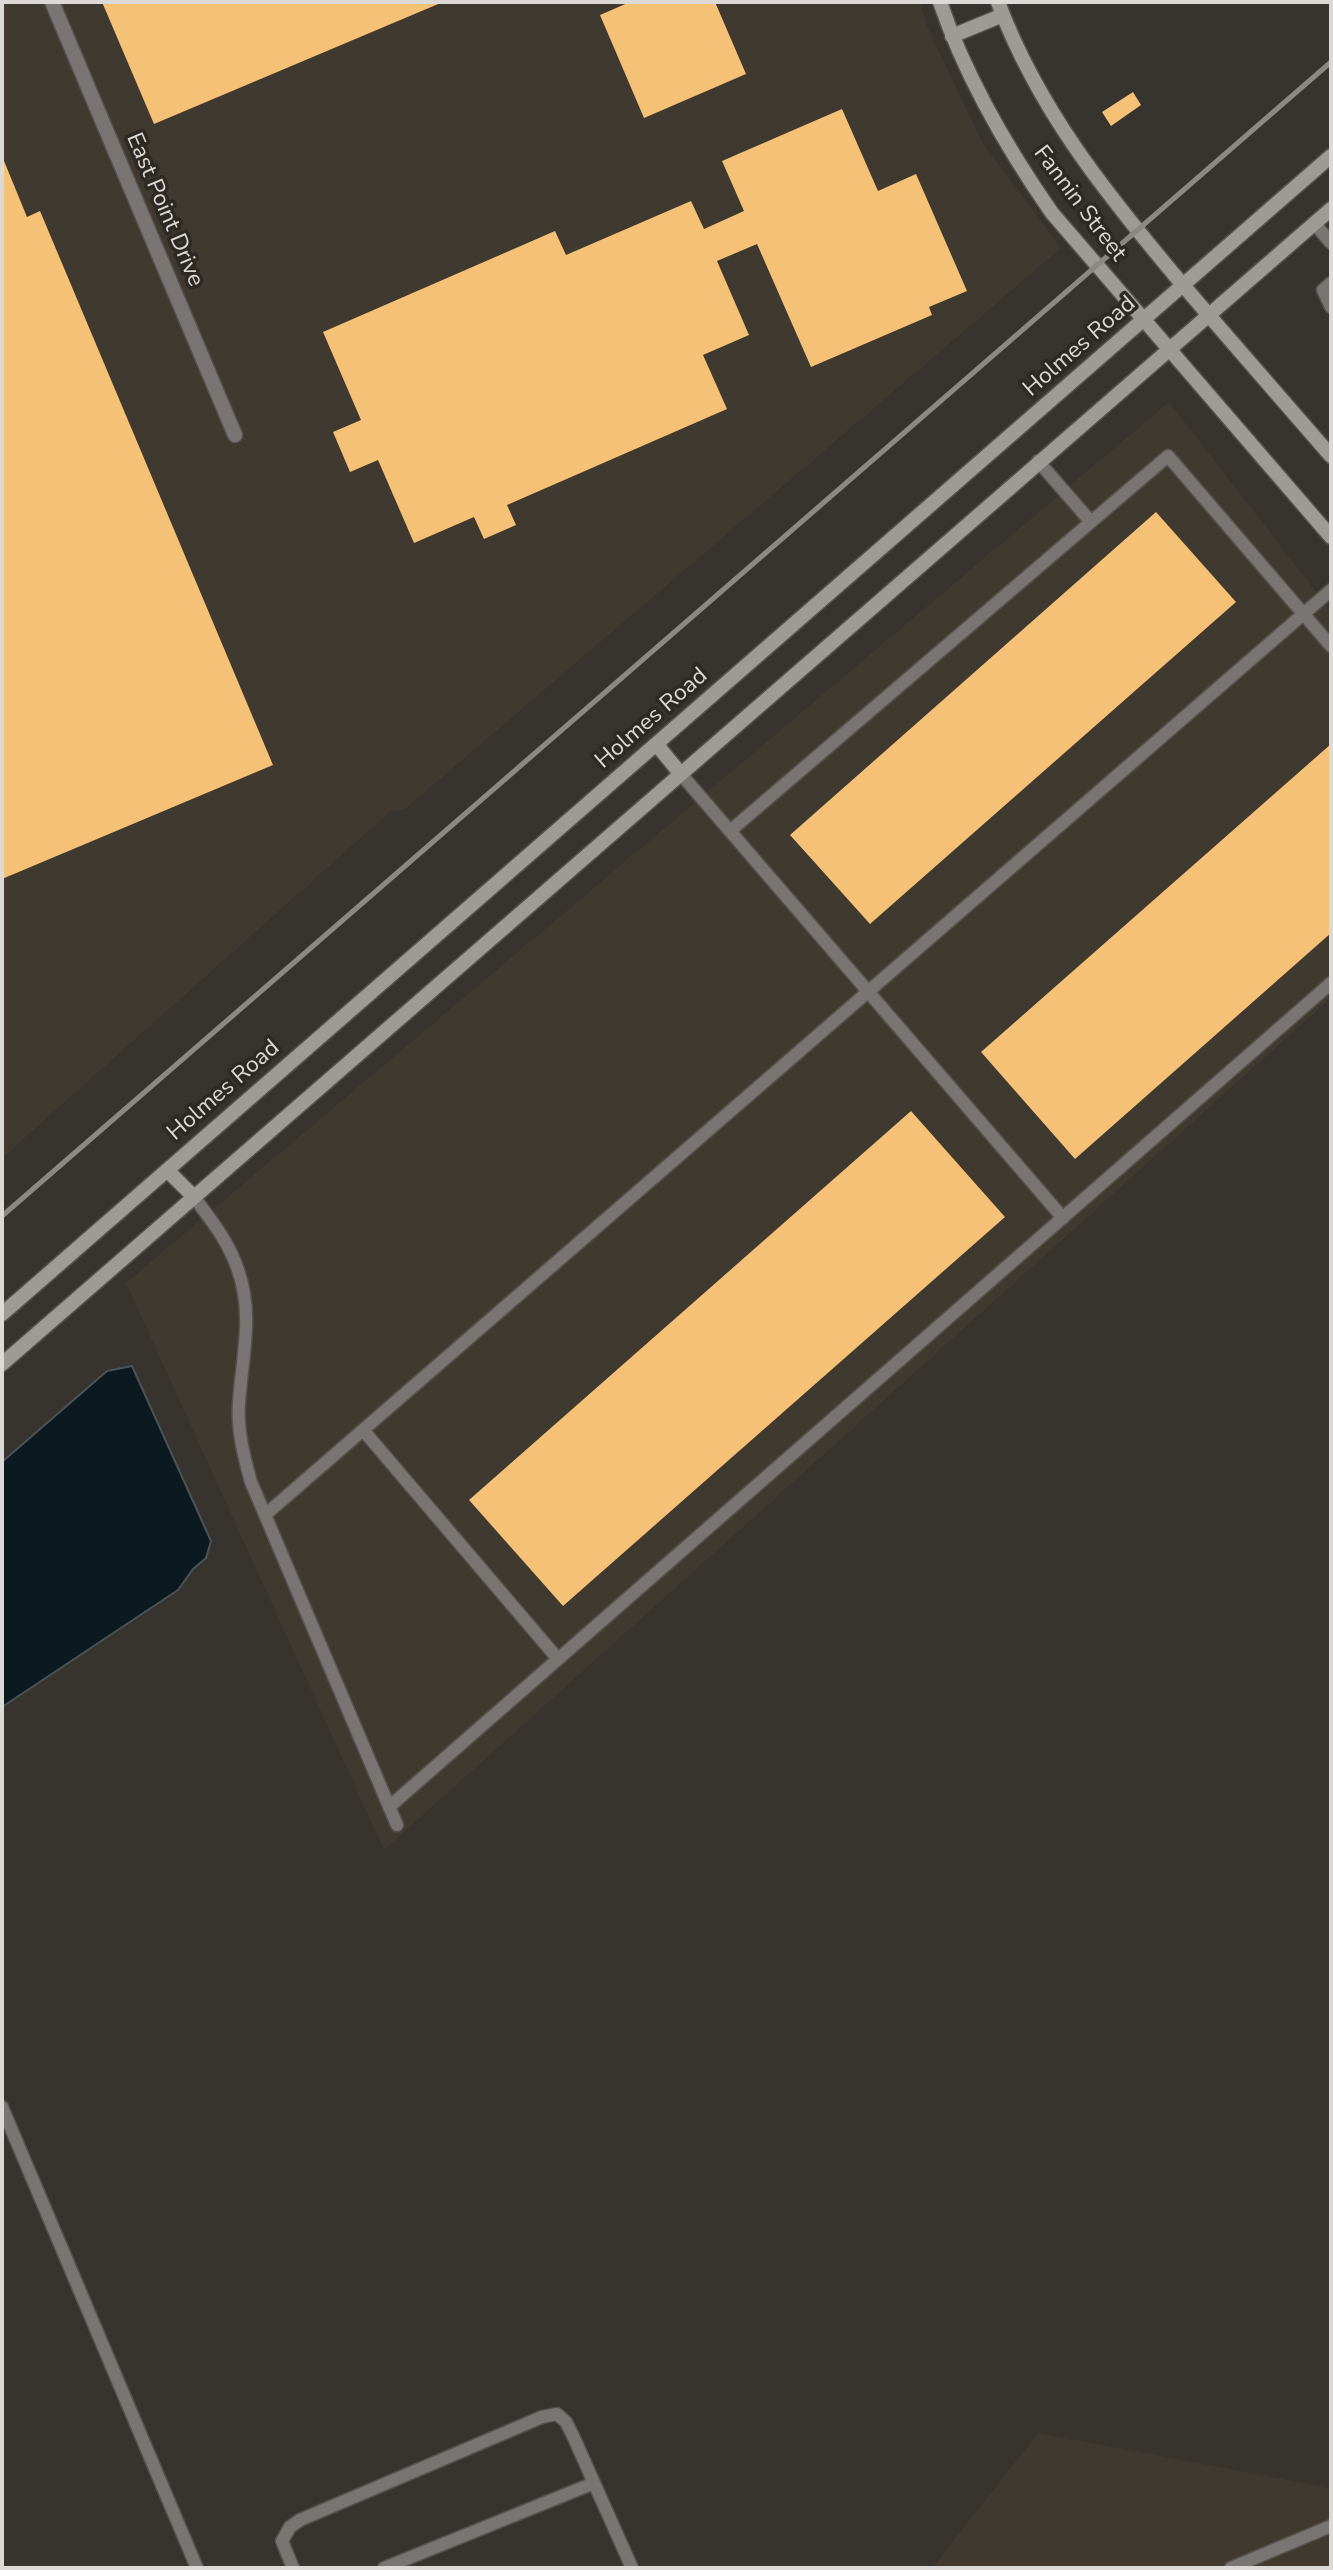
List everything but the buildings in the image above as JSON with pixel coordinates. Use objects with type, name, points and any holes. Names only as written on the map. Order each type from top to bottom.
[{"type":"main road","name":"Fannin Street","points":[[940,2],[952,36],[982,100],[1052,213],[1331,537]]},
{"type":"main road","name":"Fannin Street","points":[[1001,8],[1041,94],[1078,155],[1208,315],[1331,456]]},
{"type":"main road","points":[[952,36],[1001,8]]},
{"type":"main road","name":"Holmes Road","points":[[2,1314],[1144,322],[1331,156]]},
{"type":"main road","points":[[2,1364],[1331,209]]},
{"type":"main road","points":[[657,745],[680,773]]},
{"type":"main road","points":[[167,1170],[194,1197]]},
{"type":"street","name":"East Point Drive","points":[[51,2],[235,435]]},
{"type":"lane","points":[[1314,223],[1331,243]]},
{"type":"lane","points":[[1331,283],[1323,290],[1331,307]]},
{"type":"lane","points":[[730,831],[1168,456],[1331,646]]},
{"type":"lane","points":[[1038,461],[1091,522]]},
{"type":"lane","points":[[265,1515],[1331,590]]},
{"type":"lane","points":[[680,773],[1063,1218]]},
{"type":"lane","points":[[389,1807],[1331,982]]},
{"type":"lane","points":[[194,1197],[225,1240],[239,1270],[247,1305],[247,1341],[238,1405],[241,1449],[251,1482],[397,1825]]},
{"type":"lane","points":[[363,1430],[558,1659]]},
{"type":"lane","points":[[2,2107],[197,2568]]},
{"type":"lane","points":[[293,2568],[282,2541],[290,2527],[300,2520],[542,2417],[557,2414],[566,2422],[632,2568]]},
{"type":"lane","points":[[384,2568],[594,2483]]},
{"type":"lane","points":[[1231,2568],[1331,2526]]},
{"type":"shaded area","points":[[2,2],[920,2],[927,26],[982,142],[1061,248],[404,810],[392,810],[2,1158]]},
{"type":"shaded area","points":[[1169,402],[1331,611],[1331,998],[384,1850],[126,1283]]},
{"type":"shaded area","points":[[132,1366],[211,1541],[206,1558],[193,1569],[178,1590],[2,1707],[2,1462],[107,1371]]},
{"type":"shaded area","points":[[1038,2433],[1331,2488],[1331,2568],[932,2568]]},
{"type":"railway","points":[[2,1216],[1331,62]]}]
